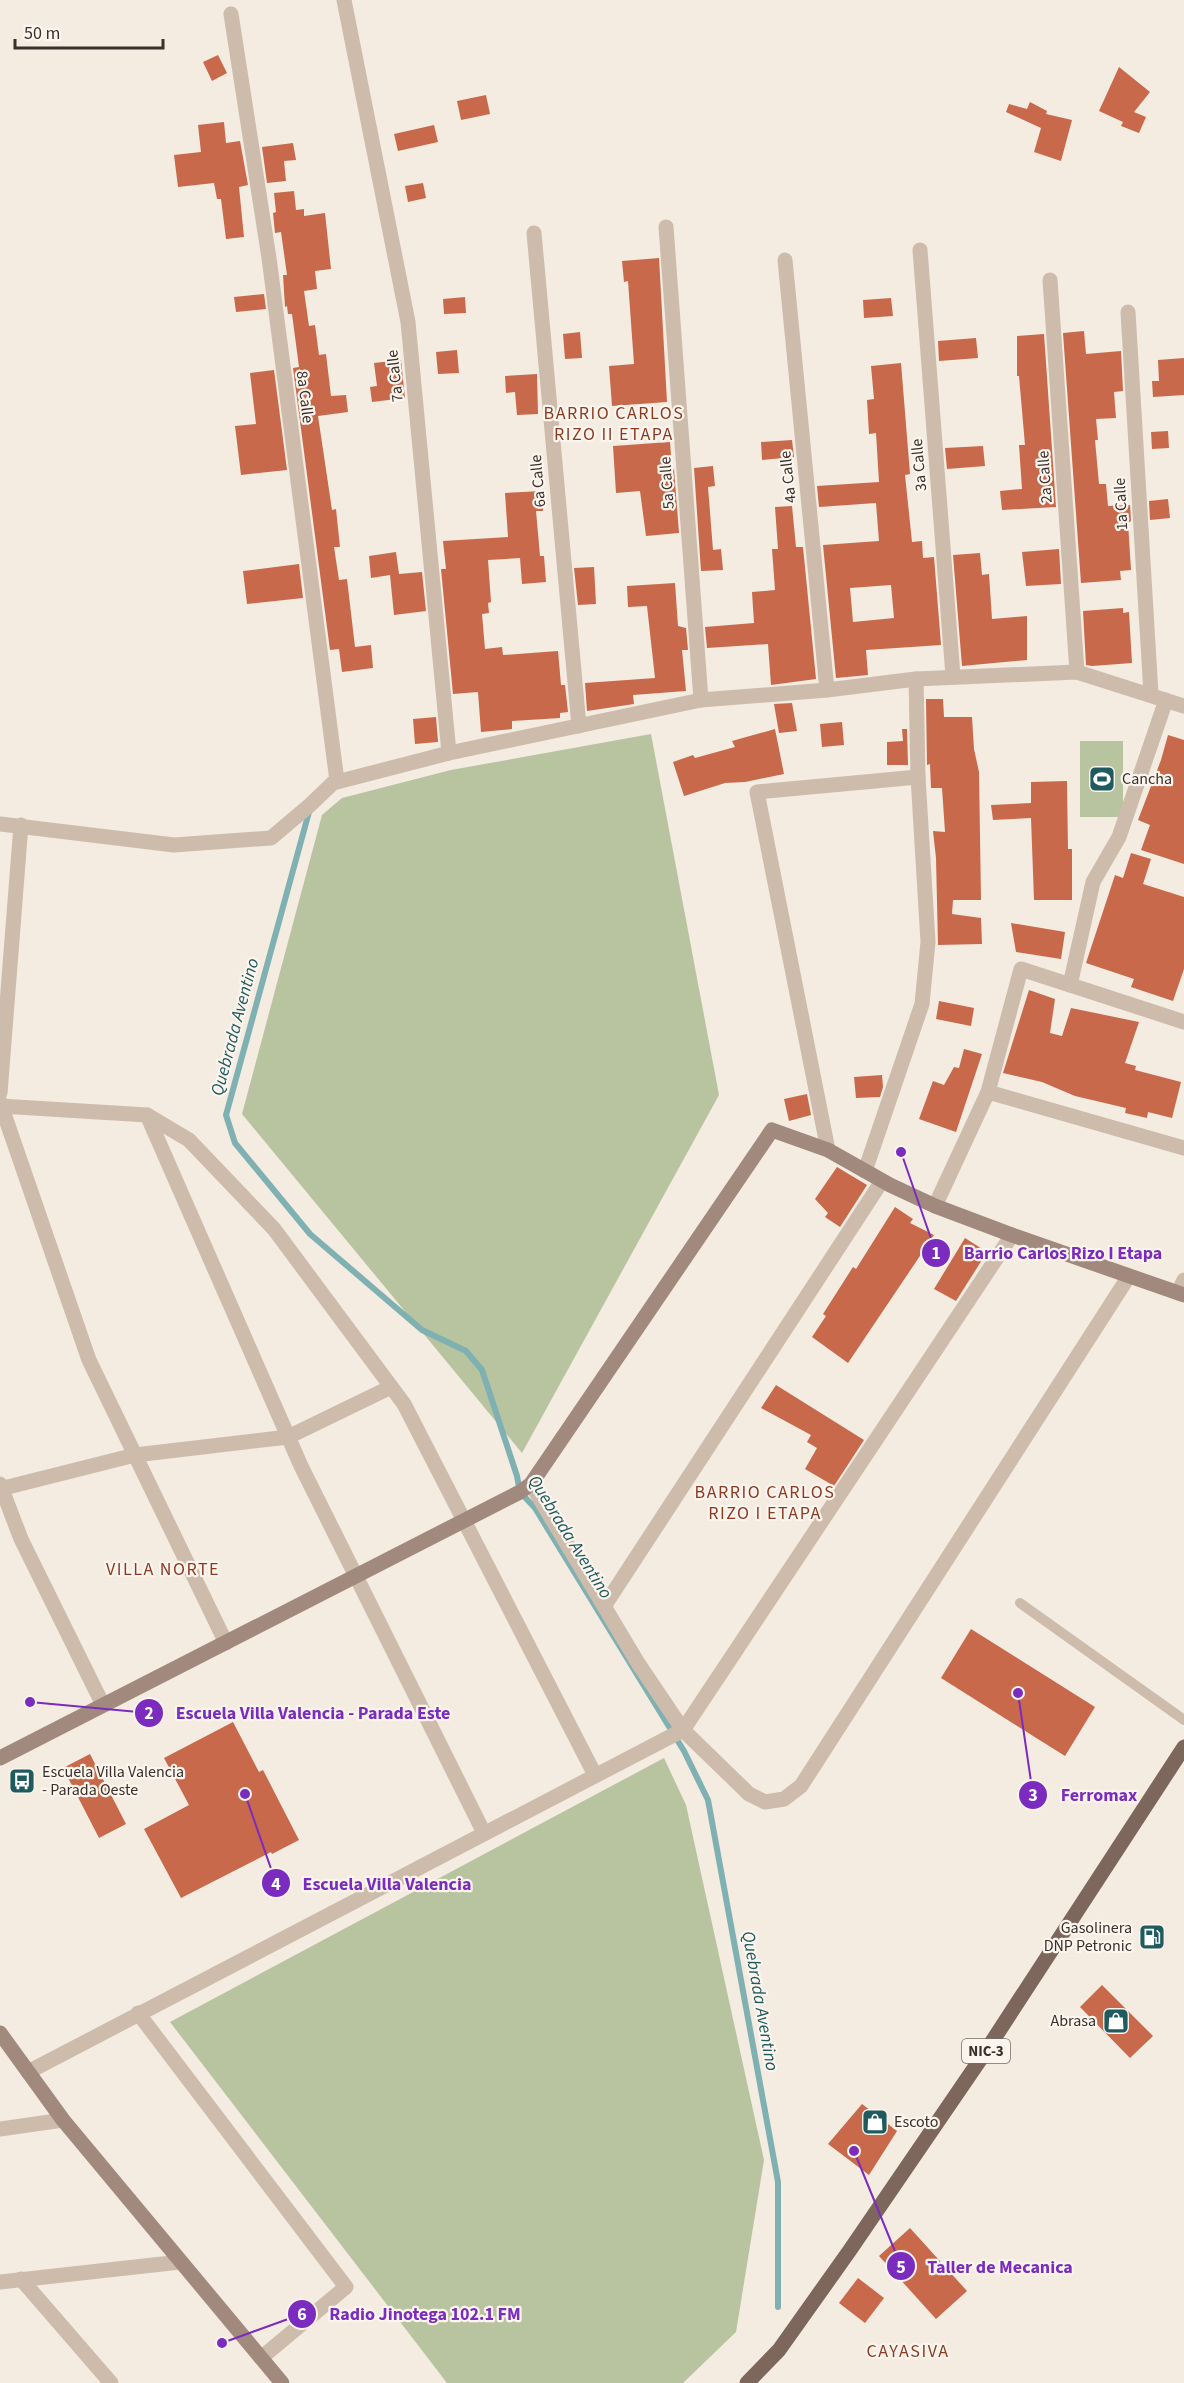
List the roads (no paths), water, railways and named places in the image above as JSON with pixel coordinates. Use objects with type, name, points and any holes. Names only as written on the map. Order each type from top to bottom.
[{"type":"main road","name":"NIC-3","points":[[747,2383],[779,2350],[850,2250],[984,2054],[1184,1747]]},
{"type":"street","name":"7a Calle","points":[[344,0],[408,322],[449,753]]},
{"type":"street","name":"8a Calle","points":[[231,14],[271,270],[337,781],[333,783]]},
{"type":"street","name":"5a Calle","points":[[666,227],[700,700]]},
{"type":"street","name":"6a Calle","points":[[534,233],[579,726]]},
{"type":"street","name":"3a Calle","points":[[920,250],[953,676]]},
{"type":"street","name":"4a Calle","points":[[785,260],[827,690]]},
{"type":"street","name":"2a Calle","points":[[1050,280],[1077,672]]},
{"type":"street","name":"1a Calle","points":[[1128,312],[1150,694]]},
{"type":"street","points":[[0,824],[174,845],[271,838],[333,783],[449,753],[700,700],[827,690],[953,676],[1077,672],[1184,706]]},
{"type":"street","points":[[865,1171],[922,1004],[928,942],[918,777],[916,679]]},
{"type":"street","points":[[1070,985],[1094,882],[1119,837],[1166,700]]},
{"type":"street","points":[[828,1150],[757,792],[918,777]]},
{"type":"street","points":[[21,825],[0,1102],[89,1360],[226,1643]]},
{"type":"street","points":[[935,1206],[988,1092],[1021,969],[1183,1017]]},
{"type":"street","points":[[988,1092],[1184,1148]]},
{"type":"street","points":[[0,1102],[147,1115],[189,1140],[274,1229],[404,1404],[595,1775]]},
{"type":"street","points":[[147,1115],[288,1437],[484,1833]]},
{"type":"street","points":[[0,1758],[464,1521],[531,1484],[772,1130],[828,1150],[882,1181],[935,1206],[1129,1276],[1182,1289]]},
{"type":"street","points":[[605,1605],[882,1181]]},
{"type":"street","points":[[28,2072],[683,1730],[1012,1235]]},
{"type":"street","points":[[531,1484],[638,1663],[683,1730],[749,1794],[765,1802],[784,1799],[801,1786],[1129,1276]]},
{"type":"street","points":[[103,1705],[21,1539],[1,1487],[135,1455],[288,1437],[391,1387]]},
{"type":"street","points":[[138,2013],[346,2287],[261,2358]]},
{"type":"street","points":[[0,2033],[63,2120],[282,2383]]},
{"type":"street","points":[[0,2129],[63,2120]]},
{"type":"street","points":[[0,2282],[180,2262]]},
{"type":"street","points":[[21,2279],[111,2383]]},
{"type":"lane","points":[[1020,1604],[1184,1720]]},
{"type":"waterway","name":"Quebrada Aventino","points":[[309,812],[226,1115],[235,1143],[310,1234],[422,1330],[466,1351],[482,1370],[517,1476],[520,1492],[535,1508],[684,1751],[708,1800],[778,2182],[778,2307]]},
{"type":"place","name":"Cancha","points":[[1102,779]]},
{"type":"place","name":"Barrio Carlos Rizo I Etapa","points":[[901,1152]]},
{"type":"place","name":"Ferromax","points":[[1018,1693]]},
{"type":"place","name":"Escuela Villa Valencia - Parada Este","points":[[30,1702]]},
{"type":"place","name":"Escuela Villa Valencia - Parada Oeste","points":[[22,1781]]},
{"type":"place","name":"Escuela Villa Valencia","points":[[245,1794]]},
{"type":"place","name":"Gasolinera DNP Petronic","points":[[1152,1937]]},
{"type":"place","name":"Abrasa","points":[[1116,2021]]},
{"type":"place","name":"Escoto","points":[[875,2122]]},
{"type":"place","name":"Taller de Mecanica","points":[[854,2151]]},
{"type":"place","name":"Radio Jinotega 102.1 FM","points":[[222,2343]]},
{"type":"district","name":"BARRIO CARLOS RIZO II ETAPA","points":[[614,423]]},
{"type":"district","name":"BARRIO CARLOS RIZO I ETAPA","points":[[765,1502]]},
{"type":"district","name":"VILLA NORTE","points":[[163,1569]]},
{"type":"district","name":"CAYASIVA","points":[[908,2351]]}]
